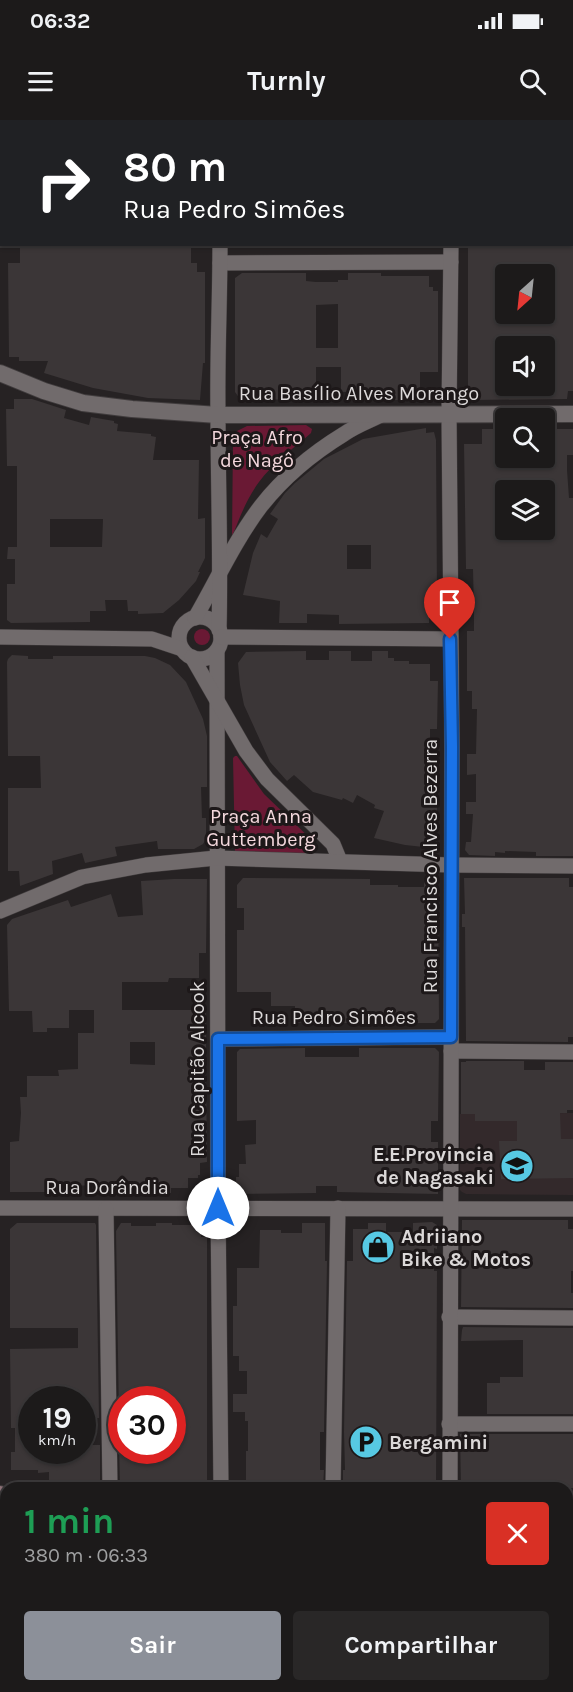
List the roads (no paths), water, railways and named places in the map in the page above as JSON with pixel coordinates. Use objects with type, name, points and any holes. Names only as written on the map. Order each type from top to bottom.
[{"type":"street","points":[[220,246],[218,415],[220,574]]},
{"type":"street","name":"Rua Francisco Alves Bezerra","points":[[450,1482],[449,413],[451,246]]},
{"type":"street","points":[[220,263],[451,262]]},
{"type":"street","name":"Rua Basílio Alves Morango","points":[[0,373],[44,391],[83,403],[132,409],[218,415],[573,414]]},
{"type":"street","points":[[340,861],[333,844],[267,779],[246,751],[187,653],[180,637],[260,508],[289,476],[313,456],[345,433],[381,415]]},
{"type":"street","name":"Rua Capitão Alcook","points":[[220,574],[216,858],[221,1482]]},
{"type":"street","points":[[0,637],[152,639],[205,658],[219,639],[216,625],[208,619],[189,622],[152,639]]},
{"type":"street","points":[[219,639],[450,639]]},
{"type":"street","points":[[0,911],[82,877],[146,865],[216,858],[573,866]]},
{"type":"street","name":"Rua Pedro Simões","points":[[218,1039],[451,1044],[573,1052]]},
{"type":"street","name":"Rua Dorândia","points":[[0,1208],[573,1209]]},
{"type":"street","points":[[333,1482],[338,1208]]},
{"type":"street","points":[[106,1209],[110,1482]]},
{"type":"street","points":[[449,1317],[573,1318]]},
{"type":"street","points":[[449,1424],[573,1424]]},
{"type":"place","name":"E.E.Provincia de Nagasaki","points":[[517,1166]]},
{"type":"place","name":"Adriiano Bike & Motos","points":[[378,1247]]},
{"type":"place","name":"Bergamini","points":[[366,1442]]},
{"type":"park label","name":"Praça Afro de Nagô","points":[[257,448]]},
{"type":"park label","name":"Praça Anna Guttemberg","points":[[261,828]]}]
